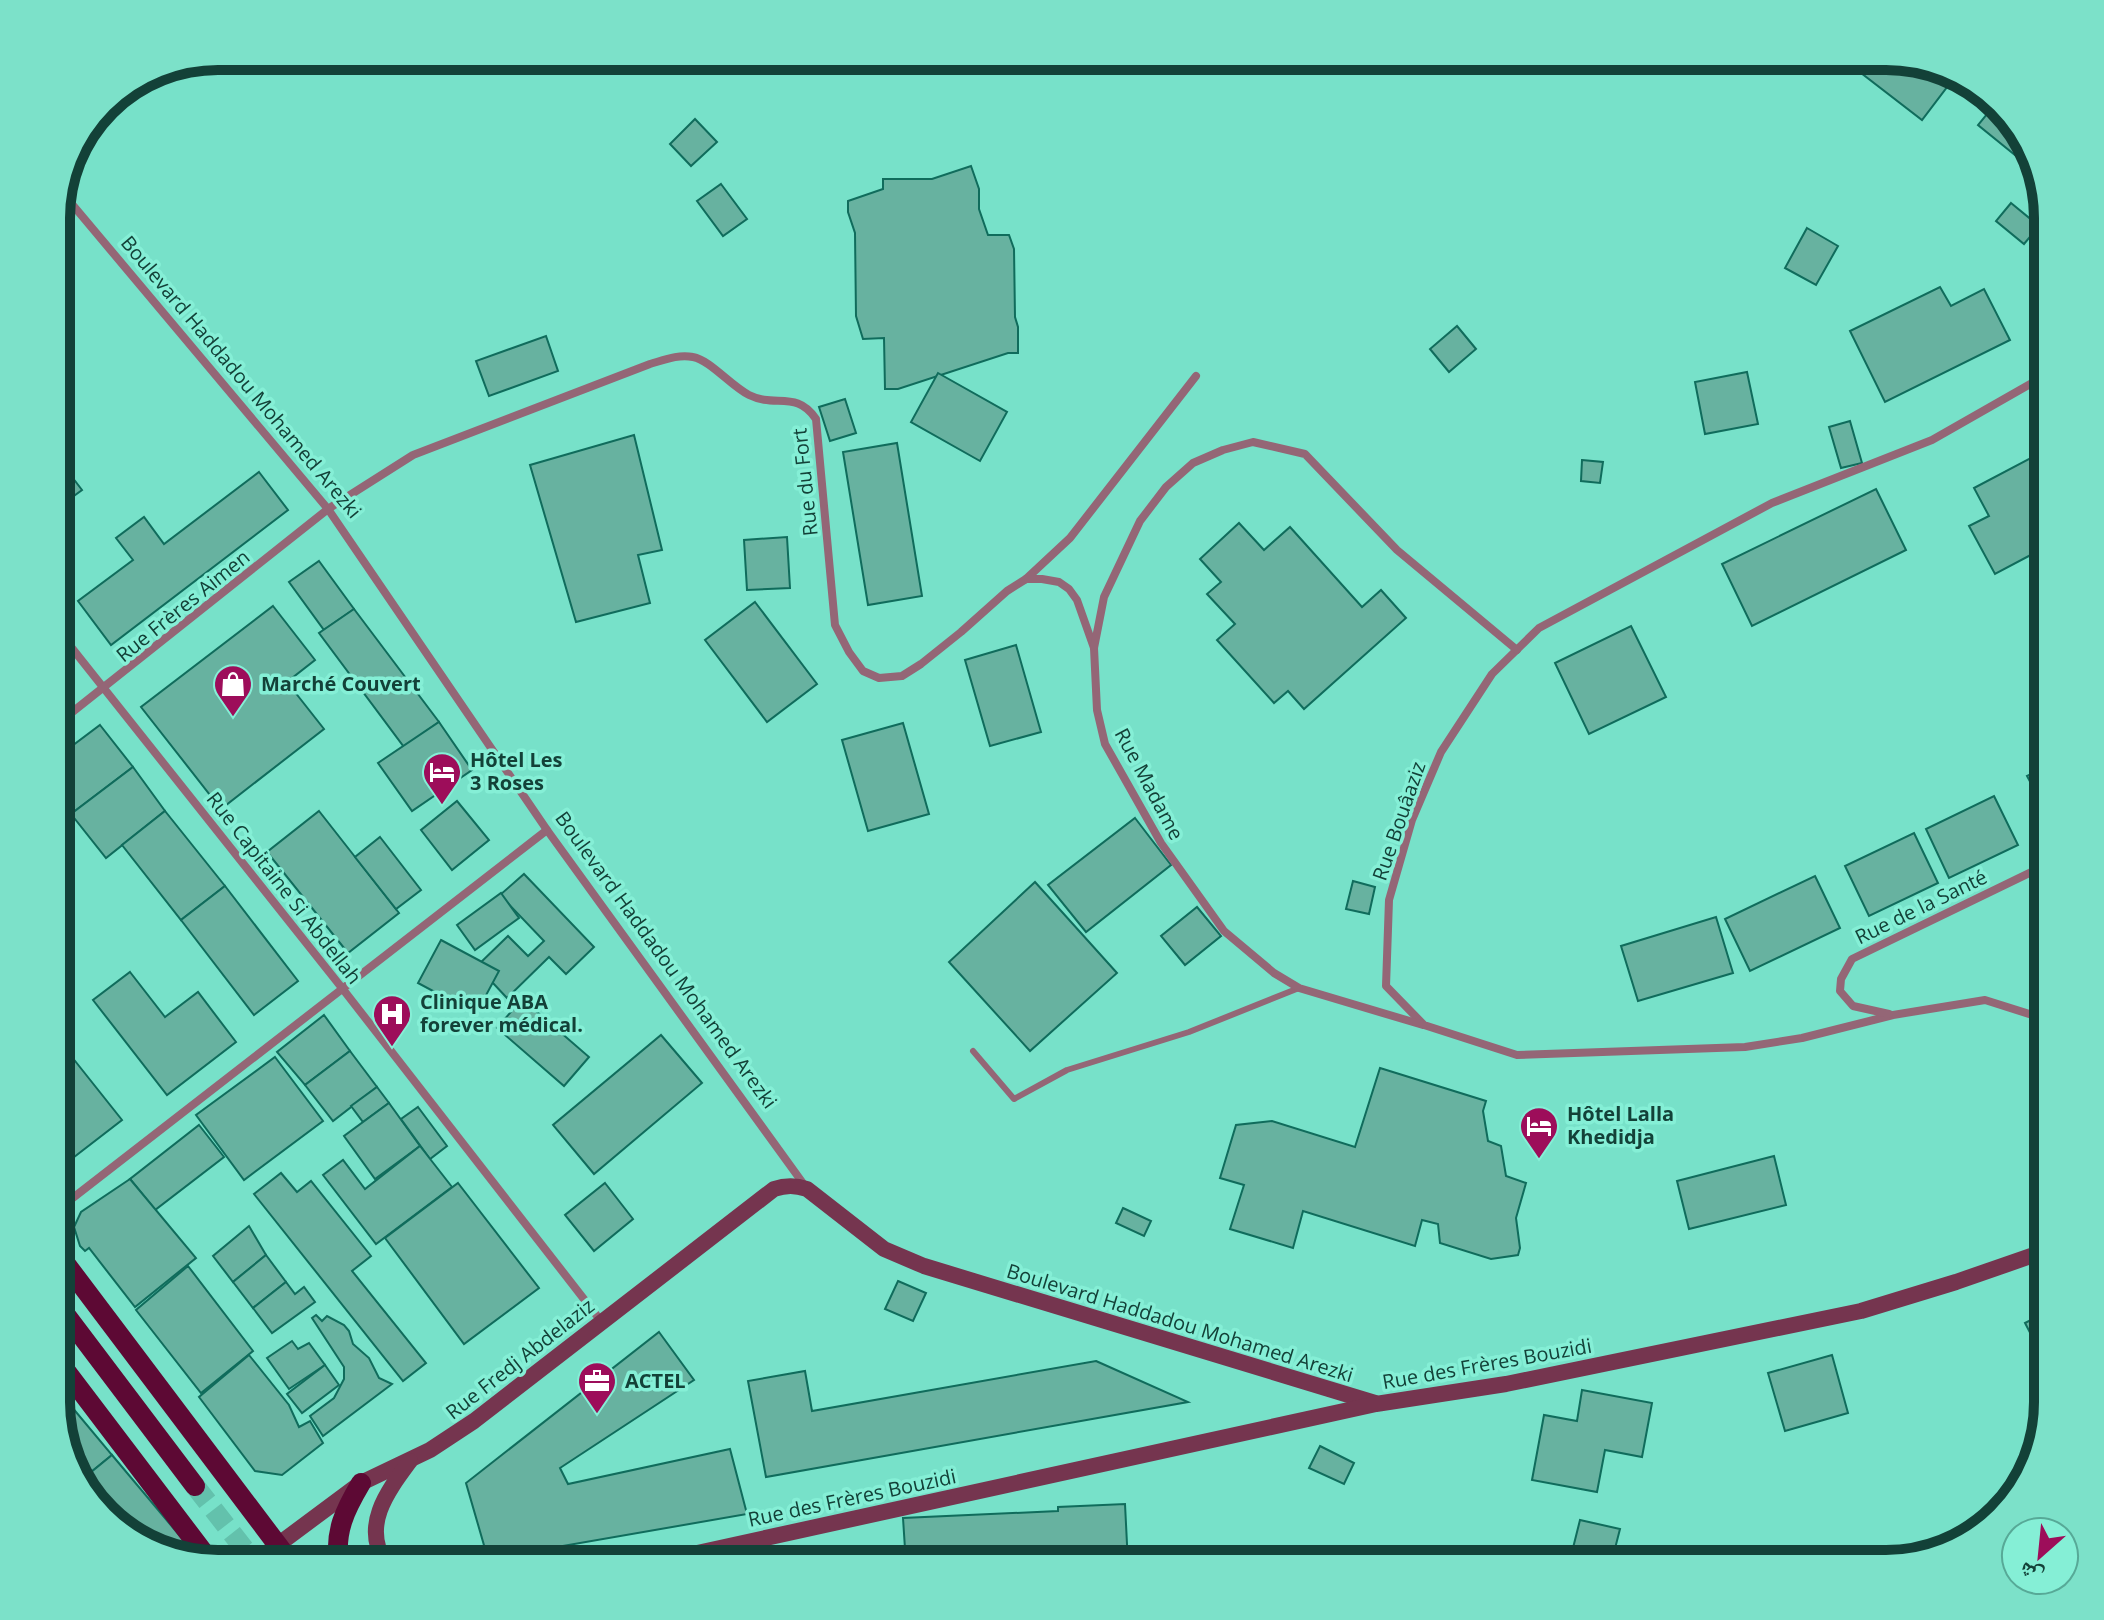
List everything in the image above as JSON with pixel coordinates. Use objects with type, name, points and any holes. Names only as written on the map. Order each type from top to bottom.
[{"type":"main road","name":"Rue Fredj Abdelaziz","points":[[270,1550],[361,1483],[430,1450],[474,1421],[774,1189],[795,1186],[807,1189]]},
{"type":"main road","name":"Boulevard Haddadou Mohamed Arezki","points":[[807,1189],[865,1236],[903,1259],[1376,1404]]},
{"type":"main road","name":"Rue des Frères Bouzidi","points":[[711,1550],[1376,1404],[1506,1384],[1861,1311],[2034,1255]]},
{"type":"main road","points":[[70,1270],[281,1550]]},
{"type":"main road","points":[[70,1321],[195,1486]]},
{"type":"main road","points":[[70,1376],[201,1549]]},
{"type":"main road","points":[[378,1550],[376,1538],[380,1506],[411,1459]]},
{"type":"main road","points":[[339,1550],[338,1531],[361,1483]]},
{"type":"street","name":"Boulevard Haddadou Mohamed Arezki","points":[[71,203],[328,509],[547,830],[807,1189]]},
{"type":"street","name":"Rue du Fort","points":[[328,509],[413,455],[650,364],[681,355],[697,357],[753,397],[795,401],[809,408],[816,419],[835,625],[863,671],[879,678],[902,676],[1026,579]]},
{"type":"street","points":[[1026,579],[1070,538],[1196,376]]},
{"type":"street","name":"Rue Bouâaziz","points":[[2034,382],[1932,440],[1772,503],[1539,628],[1492,674],[1441,752],[1412,820],[1389,900],[1386,986],[1424,1025],[1517,1055],[1745,1047],[1802,1038],[1893,1015],[1985,1000],[2034,1016]]},
{"type":"street","name":"Rue Madame","points":[[1424,1025],[1299,988],[1274,973],[1224,931],[1161,843],[1105,744],[1097,710],[1094,648],[1104,597],[1140,521],[1166,487],[1193,463],[1253,442],[1305,454],[1397,550],[1517,650]]},
{"type":"street","name":"Rue Frères Aimen","points":[[70,715],[328,509]]},
{"type":"street","points":[[1026,579],[1059,582],[1069,589],[1077,600],[1094,648]]},
{"type":"street","name":"Rue Capitaine Si Abdellah","points":[[70,645],[601,1321]]},
{"type":"street","points":[[70,1200],[547,830]]},
{"type":"street","name":"Rue de la Santé","points":[[1893,1015],[1853,1006],[1840,991],[1841,979],[1852,959],[2034,871]]},
{"type":"lane","points":[[973,1051],[1014,1099],[1067,1070],[1189,1032],[1299,988]]},
{"type":"building","points":[[1857,70],[1905,71],[1949,84],[1922,120]]},
{"type":"building","points":[[1989,111],[1991,113],[2009,136],[2022,161],[1978,125]]},
{"type":"building","points":[[695,119],[717,142],[691,166],[670,144]]},
{"type":"building","points":[[971,166],[979,189],[979,209],[988,235],[1009,235],[1014,249],[1018,353],[1008,353],[898,389],[885,389],[884,338],[863,339],[856,316],[855,233],[848,201],[883,189],[883,179],[932,179]]},
{"type":"building","points":[[721,184],[747,219],[723,236],[697,201]]},
{"type":"building","points":[[2011,203],[2034,222],[2034,232],[2024,244],[1996,221]]},
{"type":"building","points":[[1807,228],[1838,246],[1816,285],[1785,268]]},
{"type":"building","points":[[1940,287],[1951,306],[1984,289],[2010,340],[1885,402],[1850,331]]},
{"type":"building","points":[[1457,326],[1476,349],[1449,372],[1430,349]]},
{"type":"building","points":[[546,336],[558,371],[489,396],[476,361]]},
{"type":"building","points":[[1747,372],[1758,424],[1705,434],[1695,382]]},
{"type":"building","points":[[938,373],[1007,412],[980,461],[911,422]]},
{"type":"building","points":[[845,399],[856,433],[830,441],[819,407]]},
{"type":"building","points":[[1850,421],[1862,463],[1841,468],[1829,427]]},
{"type":"building","points":[[634,435],[662,550],[638,555],[650,603],[576,622],[530,465]]},
{"type":"building","points":[[897,443],[922,596],[868,605],[843,452]]},
{"type":"building","points":[[2034,456],[2034,553],[1995,574],[1969,526],[1989,516],[1974,488]]},
{"type":"building","points":[[1582,460],[1603,462],[1600,483],[1581,481]]},
{"type":"building","points":[[259,472],[288,510],[111,645],[78,601],[133,560],[116,538],[144,517],[164,544]]},
{"type":"building","points":[[70,474],[82,490],[70,499]]},
{"type":"building","points":[[1876,489],[1906,550],[1752,626],[1722,564]]},
{"type":"building","points":[[1239,523],[1264,550],[1290,527],[1362,607],[1381,590],[1406,618],[1304,709],[1288,691],[1274,703],[1217,640],[1235,624],[1207,594],[1221,582],[1200,559]]},
{"type":"building","points":[[787,537],[790,588],[747,590],[744,540]]},
{"type":"building","points":[[319,561],[354,609],[324,630],[289,582]]},
{"type":"building","points":[[755,602],[817,684],[767,722],[705,640]]},
{"type":"building","name":"Marché Couvert","points":[[273,606],[315,660],[287,682],[324,729],[221,809],[141,707]]},
{"type":"building","points":[[354,609],[439,722],[404,747],[319,633]]},
{"type":"building","points":[[1631,626],[1666,697],[1589,734],[1555,663]]},
{"type":"building","points":[[1016,645],[1041,732],[990,746],[965,660]]},
{"type":"building","points":[[439,722],[472,770],[412,811],[378,763]]},
{"type":"building","points":[[903,723],[929,814],[868,831],[842,740]]},
{"type":"building","points":[[100,725],[133,767],[71,814],[70,813],[70,748]]},
{"type":"building","points":[[133,767],[165,811],[106,858],[71,814]]},
{"type":"building","points":[[2034,773],[2034,789],[2027,776]]},
{"type":"building","points":[[1994,796],[2018,845],[1949,878],[1926,829]]},
{"type":"building","points":[[457,801],[489,840],[452,870],[421,830]]},
{"type":"building","points":[[165,811],[225,886],[181,920],[122,845]]},
{"type":"building","points":[[319,811],[399,913],[348,953],[267,852]]},
{"type":"building","points":[[1135,818],[1171,865],[1086,932],[1048,885]]},
{"type":"building","points":[[1914,833],[1938,883],[1869,916],[1845,866]]},
{"type":"building","points":[[380,837],[421,890],[396,909],[355,857]]},
{"type":"building","points":[[524,874],[594,947],[566,974],[549,957],[507,998],[477,966],[508,936],[528,956],[544,941],[500,895]]},
{"type":"building","points":[[1815,876],[1840,928],[1750,971],[1725,919]]},
{"type":"building","points":[[1353,881],[1375,887],[1369,914],[1346,909]]},
{"type":"building","points":[[1035,882],[1117,973],[1030,1051],[949,962]]},
{"type":"building","points":[[225,886],[298,981],[254,1015],[181,920]]},
{"type":"building","points":[[501,893],[519,918],[475,950],[457,925]]},
{"type":"building","points":[[1197,907],[1221,936],[1185,965],[1161,936]]},
{"type":"building","points":[[1716,917],[1733,973],[1638,1001],[1621,946]]},
{"type":"building","points":[[441,940],[499,971],[476,1014],[418,983]]},
{"type":"building","points":[[130,972],[165,1017],[198,992],[236,1042],[167,1095],[93,1000]]},
{"type":"building","points":[[522,999],[589,1057],[564,1086],[497,1028]]},
{"type":"building","points":[[324,1015],[350,1051],[305,1085],[277,1052]]},
{"type":"building","points":[[661,1035],[702,1083],[594,1174],[553,1125]]},
{"type":"building","points":[[350,1051],[377,1087],[333,1121],[305,1085]]},
{"type":"building","points":[[70,1055],[122,1120],[70,1160]]},
{"type":"building","points":[[275,1057],[323,1121],[244,1180],[196,1115]]},
{"type":"building","points":[[1380,1068],[1486,1101],[1483,1111],[1488,1141],[1501,1146],[1506,1176],[1526,1183],[1516,1218],[1518,1255],[1491,1259],[1440,1243],[1438,1224],[1422,1220],[1415,1246],[1303,1211],[1293,1248],[1230,1229],[1244,1185],[1220,1178],[1236,1125],[1272,1121],[1355,1147]]},
{"type":"building","points":[[377,1087],[389,1103],[363,1122],[351,1106]]},
{"type":"building","points":[[389,1103],[420,1146],[375,1179],[344,1136]]},
{"type":"building","points":[[418,1107],[447,1146],[430,1159],[401,1119]]},
{"type":"building","points":[[199,1125],[224,1157],[155,1210],[130,1179]]},
{"type":"building","points":[[420,1146],[452,1187],[376,1244],[323,1175],[343,1160],[365,1189]]},
{"type":"building","points":[[1774,1156],[1786,1205],[1689,1229],[1677,1181]]},
{"type":"building","points":[[281,1173],[297,1192],[311,1181],[371,1256],[352,1271],[426,1363],[403,1381],[254,1194]]},
{"type":"building","points":[[130,1179],[196,1258],[135,1307],[89,1248],[85,1251],[80,1246],[74,1227],[81,1212]]},
{"type":"building","points":[[458,1183],[539,1288],[464,1344],[385,1238]]},
{"type":"building","points":[[605,1183],[633,1219],[594,1251],[565,1215]]},
{"type":"building","points":[[1123,1208],[1151,1221],[1144,1236],[1116,1223]]},
{"type":"building","points":[[249,1226],[266,1255],[233,1282],[213,1256]]},
{"type":"building","points":[[266,1255],[286,1282],[253,1308],[233,1282]]},
{"type":"building","points":[[188,1266],[253,1351],[201,1393],[136,1310]]},
{"type":"building","points":[[898,1281],[926,1293],[913,1321],[885,1309]]},
{"type":"building","points":[[286,1282],[295,1294],[304,1287],[315,1302],[272,1333],[253,1308]]},
{"type":"building","points":[[316,1315],[322,1321],[327,1316],[344,1325],[353,1344],[369,1358],[379,1378],[392,1384],[323,1436],[310,1416],[334,1398],[344,1379],[344,1367],[312,1318]]},
{"type":"building","points":[[2034,1318],[2034,1340],[2025,1323]]},
{"type":"building","name":"ACTEL","points":[[659,1332],[694,1380],[560,1468],[568,1484],[730,1449],[747,1514],[540,1550],[485,1550],[466,1483]]},
{"type":"building","points":[[292,1341],[298,1349],[309,1343],[325,1365],[289,1389],[267,1358]]},
{"type":"building","points":[[249,1355],[289,1405],[299,1427],[310,1421],[323,1443],[282,1475],[255,1471],[199,1397]]},
{"type":"building","points":[[1832,1355],[1848,1413],[1785,1431],[1768,1373]]},
{"type":"building","points":[[1096,1361],[1188,1402],[766,1477],[748,1381],[805,1371],[812,1411]]},
{"type":"building","points":[[325,1365],[339,1385],[302,1413],[287,1394]]},
{"type":"building","points":[[1582,1390],[1652,1403],[1642,1457],[1605,1450],[1597,1492],[1532,1480],[1544,1415],[1577,1421]]},
{"type":"building","points":[[70,1405],[112,1455],[89,1474],[75,1440]]},
{"type":"building","points":[[1320,1446],[1354,1463],[1344,1484],[1309,1468]]},
{"type":"building","points":[[112,1455],[185,1542],[181,1545],[170,1542],[128,1519],[113,1507],[89,1474]]},
{"type":"building","points":[[1125,1504],[1127,1550],[905,1550],[903,1518],[1058,1511],[1058,1507]]},
{"type":"building","points":[[1580,1520],[1620,1529],[1615,1550],[1572,1550]]},
{"type":"tunnel","points":[[195,1486],[245,1550]]},
{"type":"place","name":"Marché Couvert","points":[[233,718]]},
{"type":"place","name":"Hôtel Les 3 Roses","points":[[442,806]]},
{"type":"place","name":"Clinique ABA forever médical.","points":[[392,1048]]},
{"type":"place","name":"Hôtel Lalla Khedidja","points":[[1539,1160]]},
{"type":"place","name":"ACTEL","points":[[597,1415]]}]
